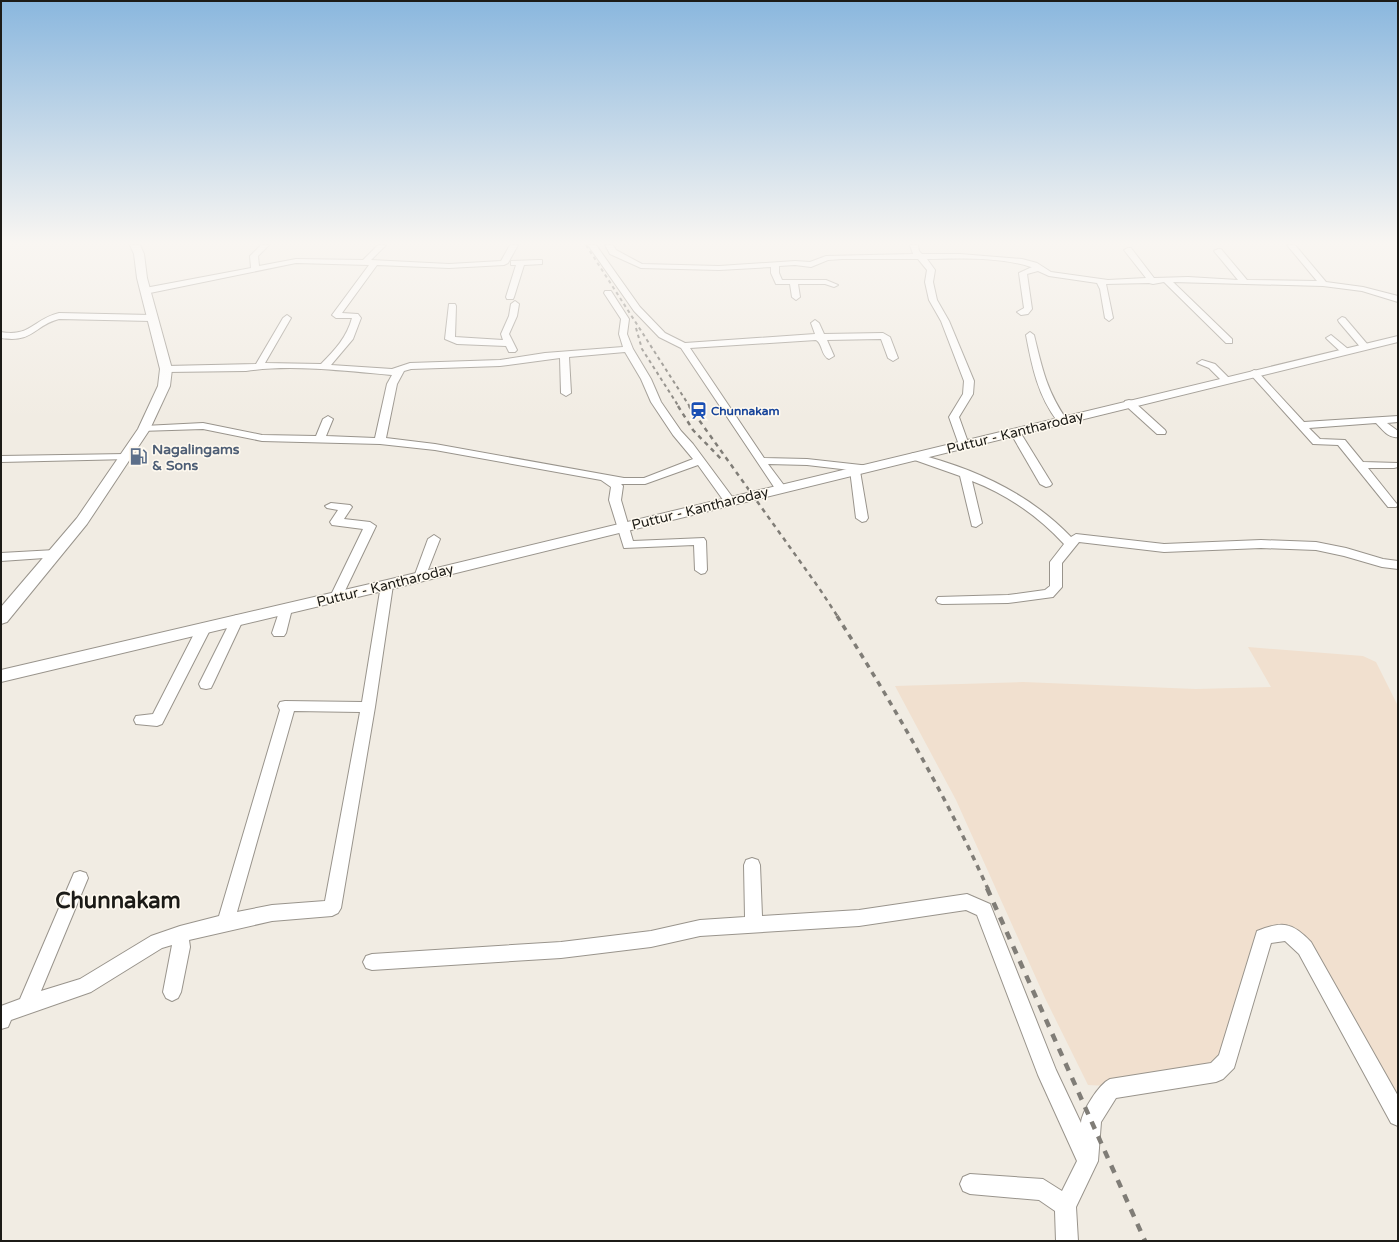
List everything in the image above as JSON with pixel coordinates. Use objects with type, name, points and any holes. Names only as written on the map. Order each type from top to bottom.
[{"type":"main road","points":[[1,618],[82,521],[126,458],[144,429],[164,386],[166,369],[148,303]]},
{"type":"main road","name":"Puttur - Kantharoday","points":[[1,676],[386,585],[624,526],[730,502],[780,488],[964,445],[1129,403],[1398,339]]},
{"type":"street","points":[[324,367],[346,342],[356,326],[357,318],[355,316],[336,315],[345,303]]},
{"type":"street","points":[[513,303],[513,316],[505,334],[515,359]]},
{"type":"street","points":[[614,303],[624,319],[626,326],[623,334],[628,349],[646,379],[656,402],[677,433],[689,446],[730,502]]},
{"type":"street","points":[[633,303],[662,335],[684,346],[780,488]]},
{"type":"street","points":[[936,303],[945,321],[969,381],[968,394],[954,417],[964,445]]},
{"type":"street","points":[[1021,312],[1025,312],[1028,309],[1027,303]]},
{"type":"street","points":[[1106,303],[1109,318]]},
{"type":"street","points":[[1190,303],[1229,341]]},
{"type":"street","points":[[452,306],[450,339],[457,341],[508,343]]},
{"type":"street","points":[[1,335],[15,338],[24,336],[49,319],[59,316],[152,318]]},
{"type":"street","points":[[259,366],[287,318]]},
{"type":"street","points":[[1342,320],[1365,347]]},
{"type":"street","points":[[815,323],[820,335],[818,337]]},
{"type":"street","points":[[1030,335],[1043,389],[1054,411],[1062,420]]},
{"type":"street","points":[[684,346],[772,339],[884,336],[887,339],[893,358]]},
{"type":"street","points":[[818,337],[823,340],[829,356]]},
{"type":"street","points":[[1331,338],[1345,352]]},
{"type":"street","points":[[166,369],[246,368],[259,366],[324,367],[393,372],[410,366],[500,363],[515,359],[628,349]]},
{"type":"street","points":[[564,354],[566,393]]},
{"type":"street","points":[[1202,363],[1212,366],[1226,380]]},
{"type":"street","points":[[380,441],[392,384],[400,370]]},
{"type":"street","points":[[1254,374],[1317,442],[1341,442],[1392,505]]},
{"type":"street","points":[[1129,403],[1161,432]]},
{"type":"street","points":[[321,439],[321,435],[328,419]]},
{"type":"street","points":[[1301,425],[1398,419]]},
{"type":"street","points":[[1378,420],[1395,435],[1398,434]]},
{"type":"street","points":[[144,429],[203,426],[224,429],[262,438],[380,441],[443,448],[624,481],[645,481],[700,461]]},
{"type":"street","points":[[1014,432],[1046,484]]},
{"type":"street","points":[[913,456],[993,484],[1031,507],[1058,528],[1071,544]]},
{"type":"street","points":[[1,459],[126,458]]},
{"type":"street","points":[[761,461],[807,462],[860,470],[862,518]]},
{"type":"street","points":[[1360,464],[1394,465]]},
{"type":"street","points":[[965,474],[976,523]]},
{"type":"street","points":[[604,477],[617,486],[615,500],[624,526],[628,545],[700,541],[702,570]]},
{"type":"street","points":[[331,506],[346,507],[336,522],[370,526],[336,597]]},
{"type":"street","points":[[942,600],[1008,599],[1049,594],[1056,587],[1056,562],[1076,538],[1164,548],[1261,544],[1316,546],[1346,552],[1382,563],[1398,565]]},
{"type":"street","points":[[420,576],[426,566],[434,539]]},
{"type":"street","points":[[1,556],[55,554]]},
{"type":"street","points":[[1,1020],[4,1014],[26,1005],[85,986],[157,942],[180,934],[226,922],[272,913],[332,908],[368,707],[386,585]]},
{"type":"street","points":[[279,633],[286,609]]},
{"type":"street","points":[[206,684],[237,620]]},
{"type":"street","points":[[141,720],[157,720],[204,628]]},
{"type":"street","points":[[226,922],[286,706],[368,707]]},
{"type":"street","points":[[752,865],[754,924]]},
{"type":"street","points":[[26,1005],[80,878]]},
{"type":"street","points":[[372,962],[561,950],[651,939],[700,928],[859,918],[967,902],[984,910],[1048,1075],[1088,1161]]},
{"type":"street","points":[[1067,1241],[1065,1206],[1088,1161],[1091,1119],[1110,1089],[1216,1072],[1227,1061],[1263,937],[1280,931],[1290,933],[1305,948],[1398,1116]]},
{"type":"street","points":[[172,992],[181,947],[180,934]]},
{"type":"street","points":[[970,1184],[1043,1190],[1065,1206]]},
{"type":"shaded area","points":[[1248,647],[1363,656],[1376,662],[1398,706],[1398,1112],[1307,947],[1271,931],[1224,1059],[1213,1069],[1107,1086],[1088,1085],[1045,998],[956,800],[895,686],[1023,682],[1196,689],[1271,687]]},
{"type":"railway","points":[[623,303],[690,407]]},
{"type":"railway","points":[[636,328],[642,349],[679,407]]},
{"type":"railway","points":[[678,406],[693,430],[723,461]]},
{"type":"railway","points":[[689,406],[819,588],[838,617]]},
{"type":"railway","points":[[837,616],[878,682],[936,784],[988,889]]},
{"type":"railway","points":[[987,888],[1145,1241]]},
{"type":"place","name":"Chunnakam","points":[[698,411]]},
{"type":"place","name":"Nagalingams & Sons","points":[[139,457]]},
{"type":"district","name":"Chunnakam","points":[[118,900]]}]
